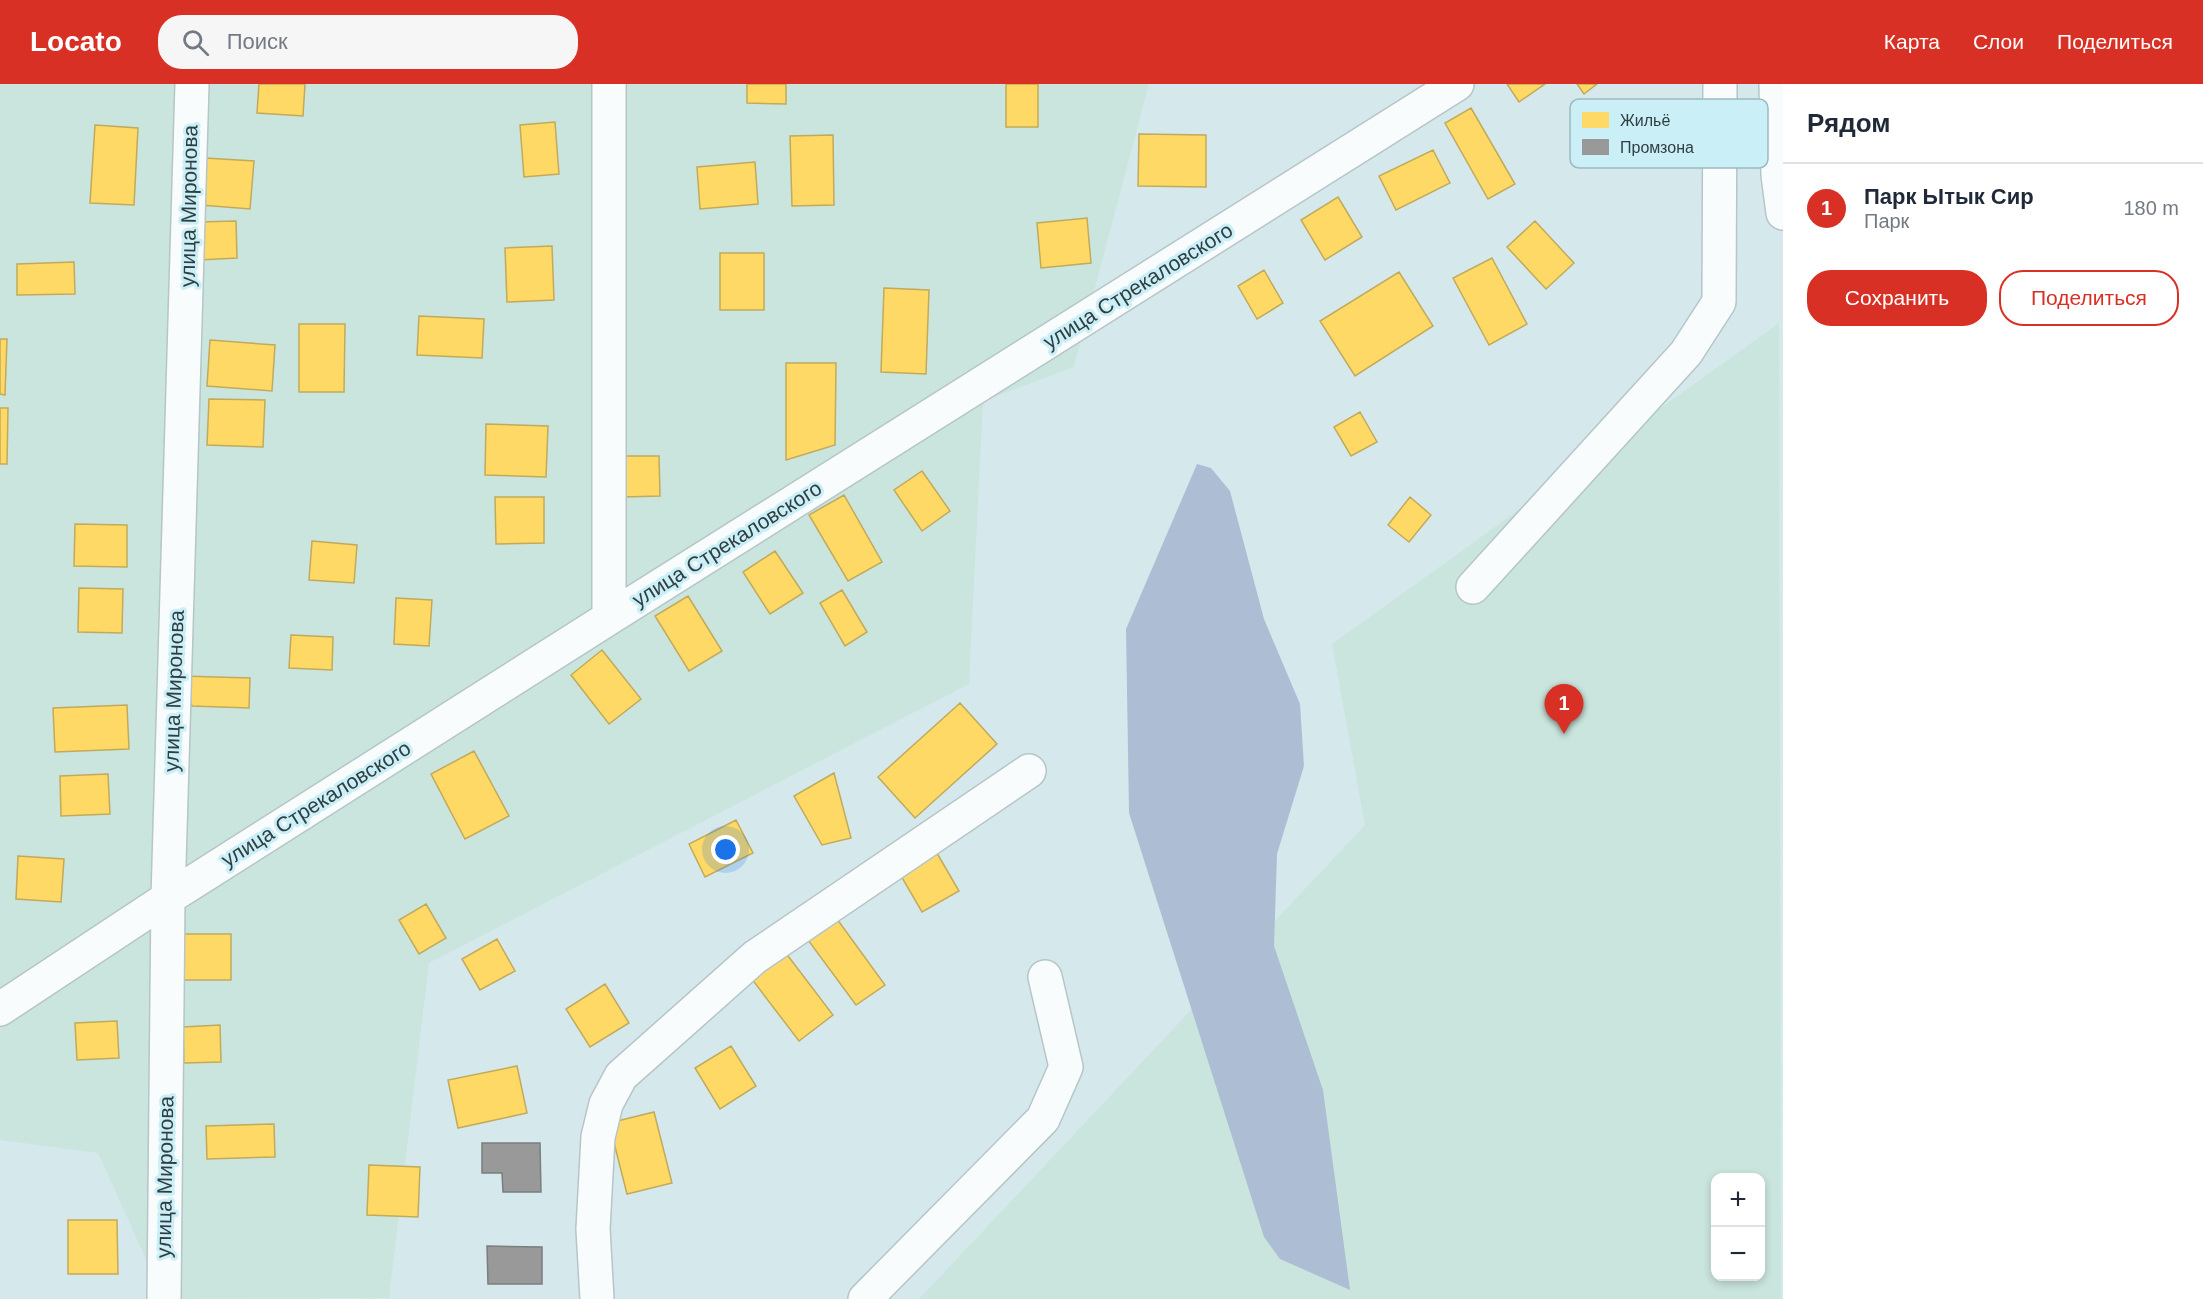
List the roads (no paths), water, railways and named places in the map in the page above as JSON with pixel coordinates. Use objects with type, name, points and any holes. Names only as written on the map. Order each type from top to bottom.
[{"type":"street","name":"улица Миронова","points":[[164,1299],[168,898],[192,84]]},
{"type":"street","points":[[609,84],[609,618]]},
{"type":"street","name":"улица Стрекаловского","points":[[0,1009],[168,898],[609,618],[1457,84]]},
{"type":"street","points":[[1720,84],[1720,99]]},
{"type":"street","points":[[1776,84],[1778,175],[1783,213]]},
{"type":"street","points":[[1473,586],[1686,353],[1719,302],[1720,168]]},
{"type":"street","points":[[597,1299],[593,1229],[598,1137],[606,1104],[621,1076],[754,957],[1029,771]]},
{"type":"street","points":[[865,1299],[1043,1119],[1066,1067],[1045,977]]},
{"type":"water","points":[[1197,464],[1211,468],[1230,491],[1264,619],[1300,704],[1304,766],[1277,854],[1274,946],[1323,1090],[1350,1290],[1280,1259],[1264,1237],[1129,813],[1126,629]]},
{"type":"place","name":"Парк Ытык Сир","points":[[1564,734]]}]
